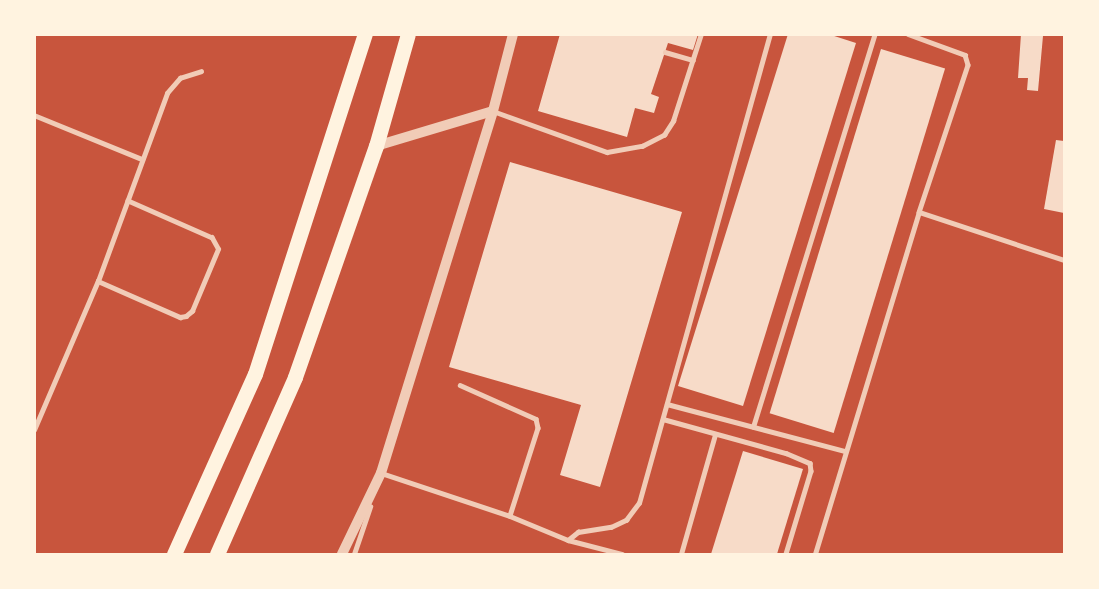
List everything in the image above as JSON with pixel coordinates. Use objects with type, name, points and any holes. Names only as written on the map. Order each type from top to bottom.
[{"type":"highway","points":[[174,555],[255,374],[365,34]]},
{"type":"highway","points":[[217,555],[295,377],[376,146],[408,34]]},
{"type":"street","points":[[342,555],[381,473],[493,111],[513,34]]},
{"type":"street","points":[[376,146],[493,111]]},
{"type":"lane","points":[[493,111],[607,152],[642,146],[664,135],[673,121],[701,34]]},
{"type":"lane","points":[[568,540],[578,532],[611,528],[626,520],[639,503],[770,34]]},
{"type":"lane","points":[[753,427],[875,34]]},
{"type":"lane","points":[[815,555],[919,212],[968,65],[965,55],[908,34]]},
{"type":"lane","points":[[664,52],[693,60]]},
{"type":"lane","points":[[34,430],[98,281],[171,84],[180,78],[201,71]]},
{"type":"lane","points":[[34,115],[142,159]]},
{"type":"lane","points":[[98,281],[180,318],[192,311],[218,249],[212,238],[128,201]]},
{"type":"lane","points":[[919,212],[1065,260]]},
{"type":"lane","points":[[460,385],[536,419],[538,428],[510,516]]},
{"type":"lane","points":[[667,404],[845,451]]},
{"type":"lane","points":[[663,419],[714,435],[786,453],[810,463],[811,471],[786,555]]},
{"type":"lane","points":[[681,555],[714,435]]},
{"type":"lane","points":[[354,555],[381,473],[510,516],[568,540],[622,555]]},
{"type":"building","points":[[560,34],[698,34],[693,50],[668,43],[651,94],[659,97],[654,113],[635,108],[627,137],[538,111]]},
{"type":"building","points":[[788,34],[828,34],[856,43],[743,406],[678,386]]},
{"type":"building","points":[[1021,34],[1043,36],[1038,91],[1027,90],[1028,78],[1018,78]]},
{"type":"building","points":[[881,49],[945,69],[834,433],[770,413]]},
{"type":"building","points":[[1056,140],[1064,141],[1064,213],[1044,209]]},
{"type":"building","points":[[510,162],[682,212],[600,487],[560,475],[581,405],[449,367]]},
{"type":"building","points":[[743,451],[803,469],[777,554],[711,554]]}]
